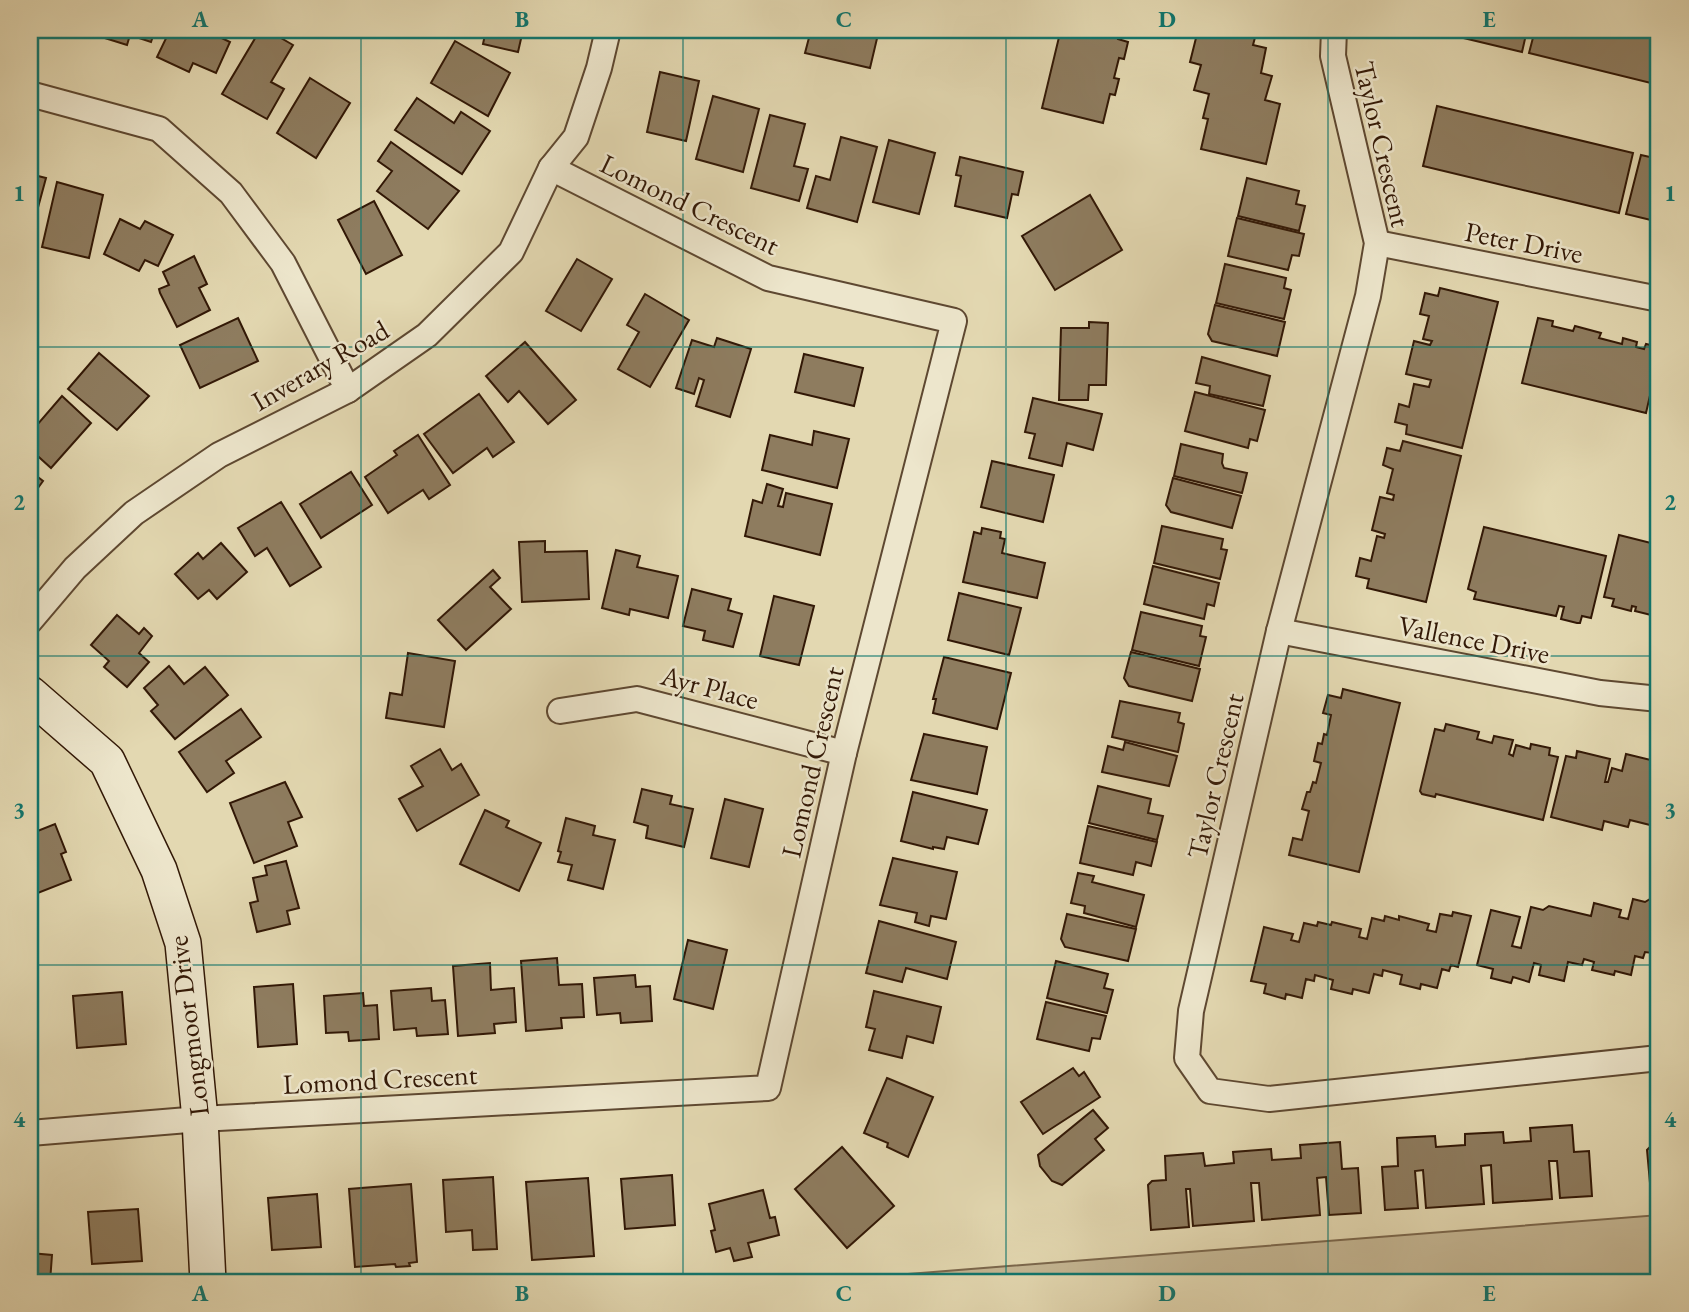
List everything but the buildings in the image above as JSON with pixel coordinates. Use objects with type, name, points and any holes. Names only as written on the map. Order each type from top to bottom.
[{"type":"street","name":"Inverary Road","points":[[30,621],[75,568],[134,513],[219,455],[348,390],[427,335],[511,252],[551,168],[576,137],[599,68],[608,30]]},
{"type":"street","name":"Taylor Crescent","points":[[1334,30],[1332,56],[1377,243],[1368,296],[1279,631],[1191,1011],[1187,1058],[1210,1091],[1269,1099],[1659,1058]]},
{"type":"street","points":[[30,94],[159,129],[231,193],[283,263],[348,390]]},
{"type":"street","name":"Lomond Crescent","points":[[200,1119],[768,1088],[844,753],[954,320],[768,278],[551,168]]},
{"type":"street","name":"Peter Drive","points":[[1377,243],[1659,299]]},
{"type":"street","name":"Vallence Drive","points":[[1279,631],[1600,693],[1659,699]]},
{"type":"street","name":"Longmoor Drive","points":[[30,694],[107,761],[159,870],[183,943],[200,1119],[208,1282]]},
{"type":"street","name":"Ayr Place","points":[[560,711],[637,699],[844,753]]},
{"type":"street","points":[[30,1133],[200,1119]]},
{"type":"shaded area","points":[[1659,1215],[1659,1282],[806,1282]]}]
